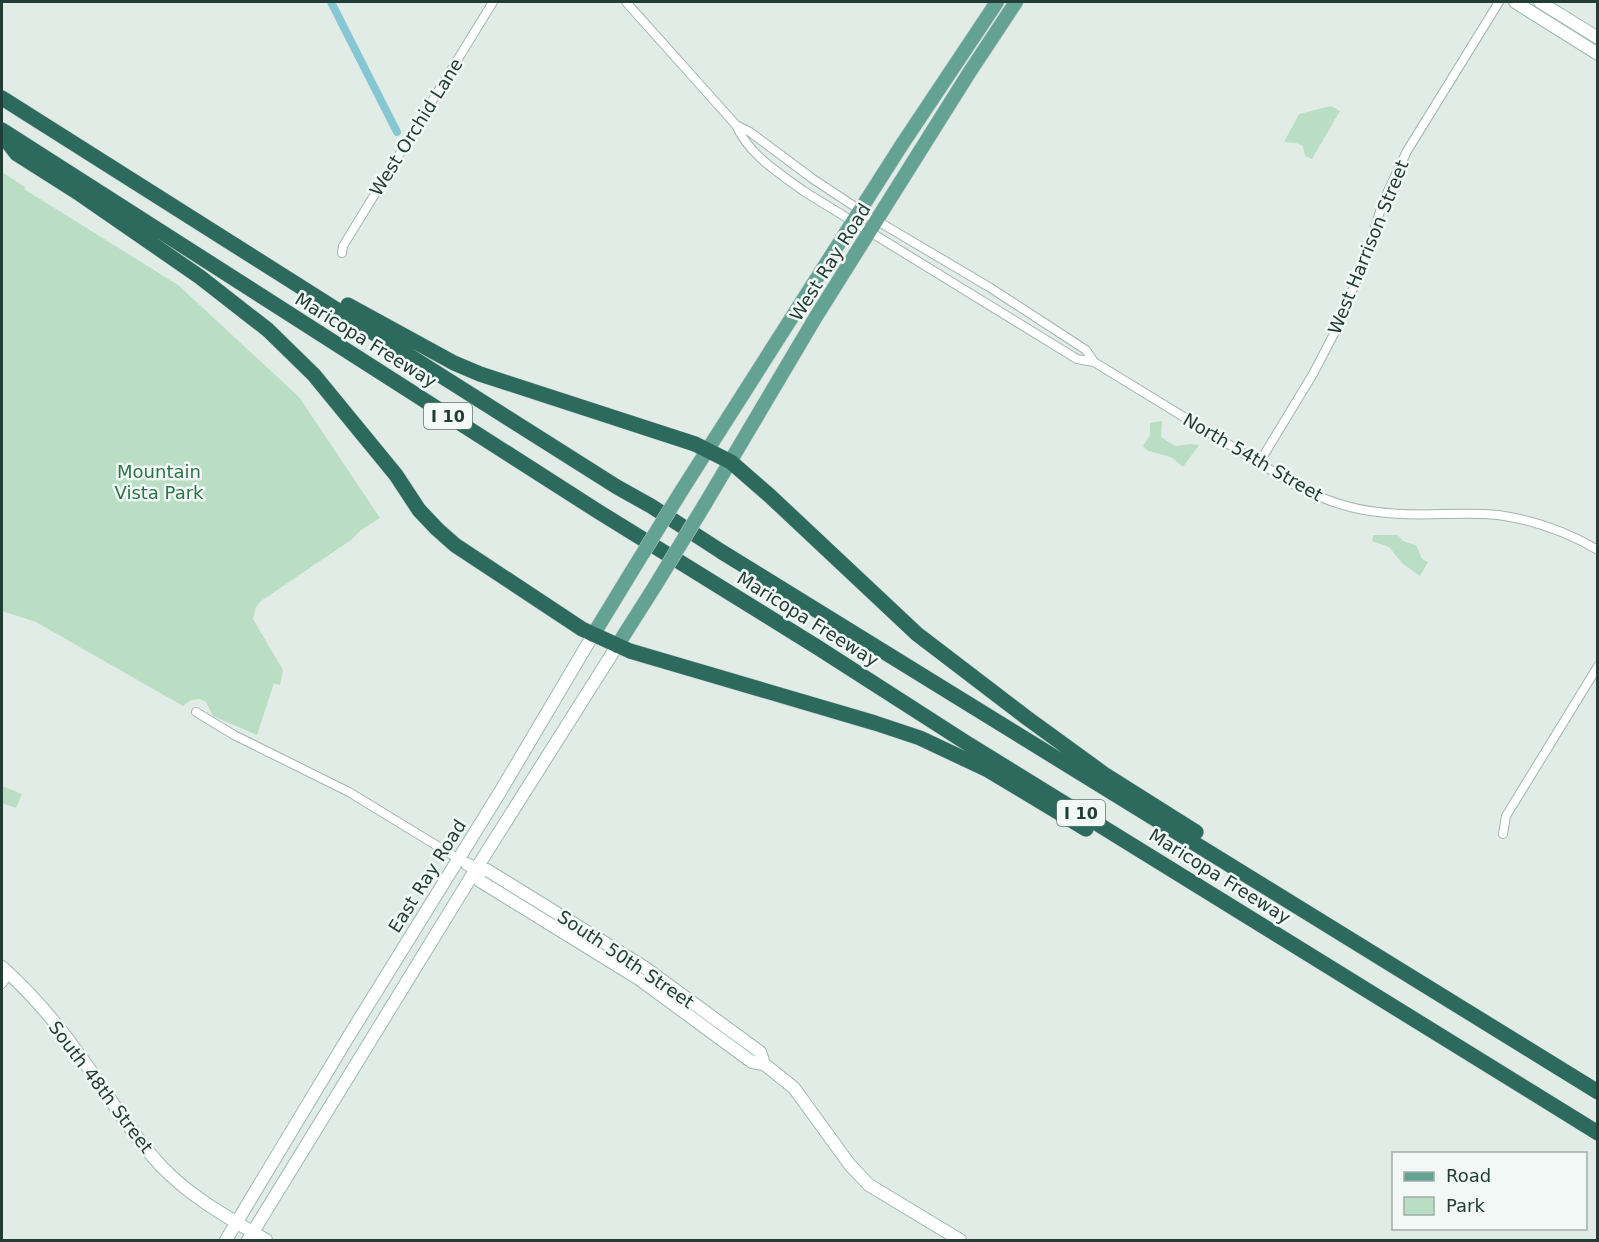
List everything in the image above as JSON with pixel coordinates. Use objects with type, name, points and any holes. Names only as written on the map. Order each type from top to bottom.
[{"type":"highway","name":"Maricopa Freeway","points":[[2,98],[617,487],[1598,1092]]},
{"type":"highway","name":"Maricopa Freeway","points":[[2,130],[965,742],[1592,1130],[1598,1141]]},
{"type":"highway","points":[[2,135],[17,154],[80,194],[190,270],[268,330],[314,375],[437,529],[472,557],[560,615],[593,635],[655,659],[920,738],[988,770],[1175,881],[1266,927]]},
{"type":"highway","points":[[211,230],[454,363],[511,386],[677,438],[730,462],[770,496],[916,634],[1085,760],[1201,836],[1284,899]]},
{"type":"main road","name":"West Ray Road","points":[[658,530],[856,216],[997,2]]},
{"type":"main road","name":"West Ray Road","points":[[680,544],[817,315],[1016,2]]},
{"type":"main road","points":[[1515,2],[1598,54]]},
{"type":"main road","points":[[1540,2],[1598,38]]},
{"type":"main road","name":"East Ray Road","points":[[250,1236],[467,864],[504,786],[658,530]]},
{"type":"main road","name":"East Ray Road","points":[[226,1240],[347,1039],[617,646],[680,544]]},
{"type":"main road","name":"South 50th Street","points":[[467,864],[487,870],[644,967],[760,1052],[764,1064],[794,1088],[850,1165],[869,1185],[960,1240]]},
{"type":"main road","name":"South 48th Street","points":[[4,975],[69,1041],[133,1133],[158,1162],[183,1187],[237,1223],[250,1236],[266,1240]]},
{"type":"street","name":"West Orchid Lane","points":[[342,253],[343,246],[493,2]]},
{"type":"street","name":"North 54th Street","points":[[626,2],[736,125],[742,139],[771,166],[805,192],[856,216],[876,220],[989,287],[1086,350],[1094,362]]},
{"type":"street","name":"West Harrison Street","points":[[1259,463],[1313,374],[1338,326],[1365,259],[1383,202],[1407,151],[1499,2]]},
{"type":"street","name":"North 54th Street","points":[[736,125],[750,132],[813,179],[856,216],[869,233],[1077,359],[1094,362],[1313,494],[1348,507],[1379,513],[1484,514],[1516,518],[1571,535],[1598,550]]},
{"type":"street","points":[[1503,834],[1506,816],[1598,666]]},
{"type":"street","name":"South 50th Street","points":[[196,712],[234,735],[349,792],[467,864]]},
{"type":"green space","points":[[1331,106],[1340,111],[1312,159],[1305,156],[1303,146],[1284,142],[1299,114]]},
{"type":"green space","name":"Mountain Vista Park","points":[[2,172],[25,187],[24,189],[178,285],[299,397],[380,518],[261,601],[256,607],[253,619],[283,670],[280,685],[274,683],[257,735],[213,716],[206,702],[200,699],[191,700],[183,706],[36,622],[2,611]]},
{"type":"green space","points":[[1162,421],[1161,437],[1175,446],[1199,445],[1183,467],[1171,457],[1148,451],[1143,446],[1150,435],[1150,423]]},
{"type":"green space","points":[[1373,535],[1398,535],[1403,541],[1416,545],[1422,559],[1428,562],[1420,576],[1402,563],[1389,547],[1372,541]]},
{"type":"green space","points":[[2,786],[22,794],[16,808],[2,803]]},
{"type":"waterway","points":[[331,2],[397,132]]}]
